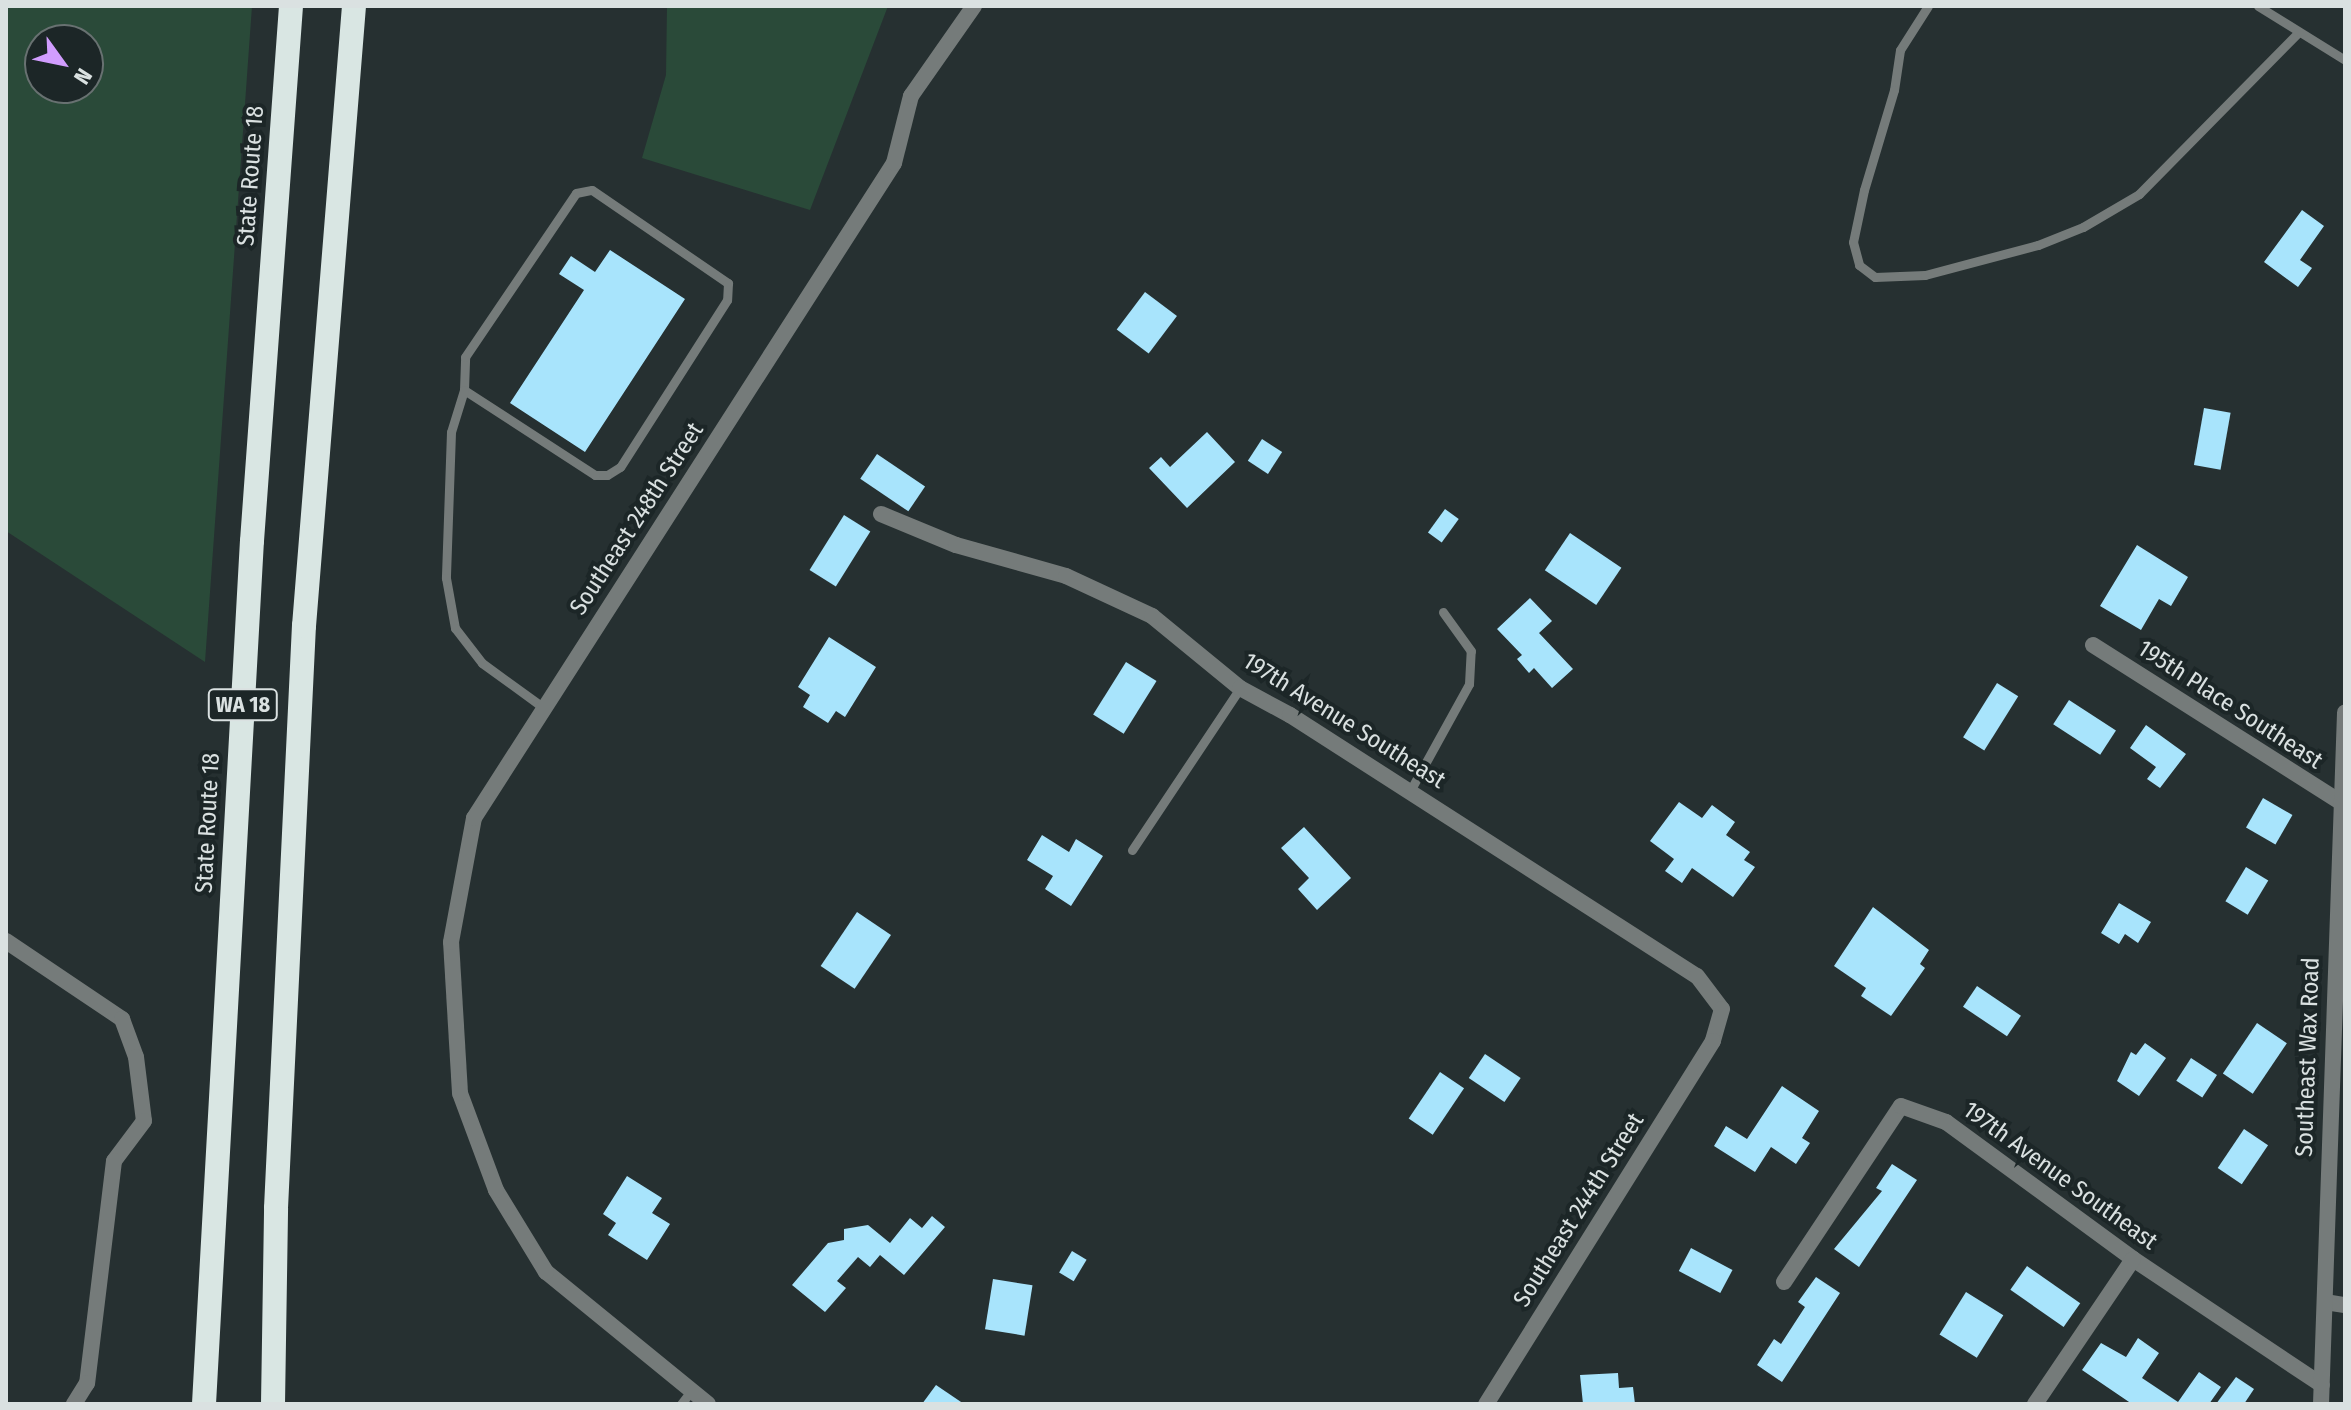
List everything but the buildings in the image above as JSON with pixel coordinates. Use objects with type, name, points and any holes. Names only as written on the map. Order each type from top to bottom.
[{"type":"highway","name":"State Route 18","points":[[204,1404],[252,541],[291,6]]},
{"type":"highway","name":"WA 18","points":[[273,1404],[277,1193],[304,626],[354,6]]},
{"type":"street","name":"Southeast 248th Street","points":[[708,1404],[686,1397],[546,1272],[496,1190],[460,1093],[451,942],[474,818],[894,163],[911,96],[974,6]]},
{"type":"street","name":"197th Avenue Southeast","points":[[881,514],[956,545],[1066,576],[1128,603],[1177,635],[1240,688],[1410,791],[1697,976],[1722,1009],[1713,1041]]},
{"type":"street","name":"195th Place Southeast","points":[[2093,645],[2343,805]]},
{"type":"street","name":"Southeast Wax Road","points":[[2321,1404],[2338,1047],[2345,712]]},
{"type":"street","points":[[6,941],[122,1019],[136,1057],[144,1121],[114,1161],[87,1383],[74,1404]]},
{"type":"street","name":"Southeast 244th Street","points":[[1486,1404],[1713,1041]]},
{"type":"street","name":"197th Avenue Southeast","points":[[1784,1282],[1901,1106],[1946,1122],[2133,1259],[2322,1385]]},
{"type":"street","points":[[2035,1404],[2133,1259]]},
{"type":"street","points":[[2325,1302],[2345,1305]]},
{"type":"lane","points":[[1928,6],[1900,50],[1894,90],[1861,203],[1853,242],[1859,265],[1875,277],[1925,275],[2038,245],[2083,227],[2139,194],[2298,33]]},
{"type":"lane","points":[[2258,6],[2345,60]]},
{"type":"lane","points":[[464,390],[595,475],[607,475],[620,467],[727,300],[728,283],[592,190],[576,193],[465,357],[464,390],[450,447],[446,578],[455,628],[482,663],[544,708]]},
{"type":"lane","points":[[1410,791],[1469,684],[1471,651],[1443,612]]},
{"type":"lane","points":[[1132,850],[1240,688]]},
{"type":"green space","points":[[6,6],[252,6],[205,662],[6,531]]},
{"type":"green space","points":[[667,6],[888,6],[810,210],[642,158],[666,75]]}]
